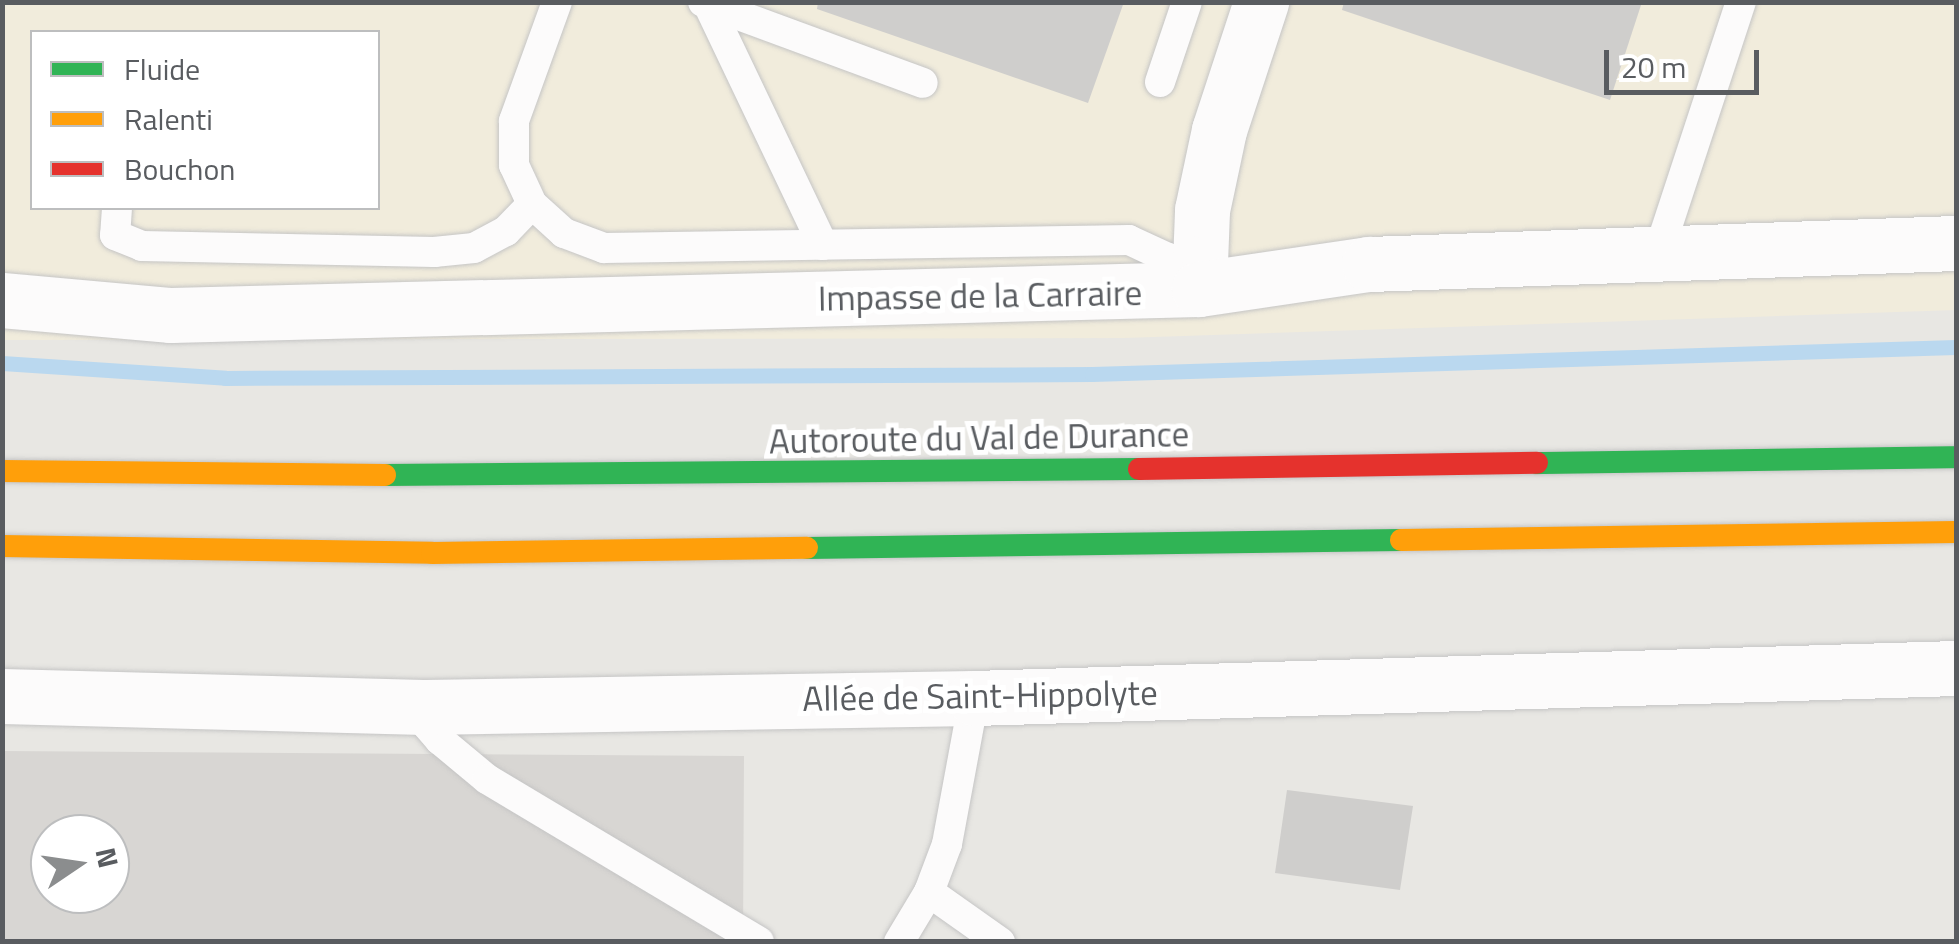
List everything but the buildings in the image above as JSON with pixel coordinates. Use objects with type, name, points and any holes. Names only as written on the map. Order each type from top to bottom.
[{"type":"highway","name":"Autoroute du Val de Durance","points":[[2,471],[588,478],[1956,457]]},
{"type":"highway","points":[[2,546],[452,552],[1956,532]]},
{"type":"street","points":[[1199,289],[1202,210],[1215,146],[1261,2]]},
{"type":"street","name":"Impasse de la Carraire","points":[[2,300],[171,315],[1199,289],[1314,268],[1956,244]]},
{"type":"street","name":"Allée de Saint-Hippolyte","points":[[2,696],[424,707],[974,698],[1956,668]]},
{"type":"lane","points":[[558,2],[514,121],[514,165],[532,204],[564,233],[604,248],[1129,240],[1168,258],[1199,289]]},
{"type":"lane","points":[[1160,82],[1188,2]]},
{"type":"lane","points":[[1658,254],[1741,2]]},
{"type":"lane","points":[[706,3],[822,245]]},
{"type":"lane","points":[[706,3],[922,84]]},
{"type":"lane","points":[[117,210],[115,235],[142,246],[434,252],[474,248],[506,231],[532,204]]},
{"type":"lane","points":[[900,942],[929,892],[966,766],[974,698]]},
{"type":"lane","points":[[424,707],[426,724],[487,779],[759,942]]},
{"type":"lane","points":[[929,892],[1000,942]]},
{"type":"shaded area","points":[[2,3],[1956,3],[1956,310],[1124,338],[3,340]]},
{"type":"shaded area","points":[[3,751],[744,756],[743,941],[3,942]]},
{"type":"waterway","points":[[2,363],[225,378],[1092,374],[1956,347]]},
{"type":"traffic: fast","points":[[1537,463],[1956,457]]},
{"type":"traffic: fast","points":[[385,475],[1139,469]]},
{"type":"traffic: fast","points":[[807,548],[1401,540]]},
{"type":"traffic: slow","points":[[2,471],[385,475]]},
{"type":"traffic: slow","points":[[1401,540],[1956,532]]},
{"type":"traffic: slow","points":[[2,546],[432,553],[807,548]]},
{"type":"traffic: jam","points":[[1139,469],[1537,463]]}]
